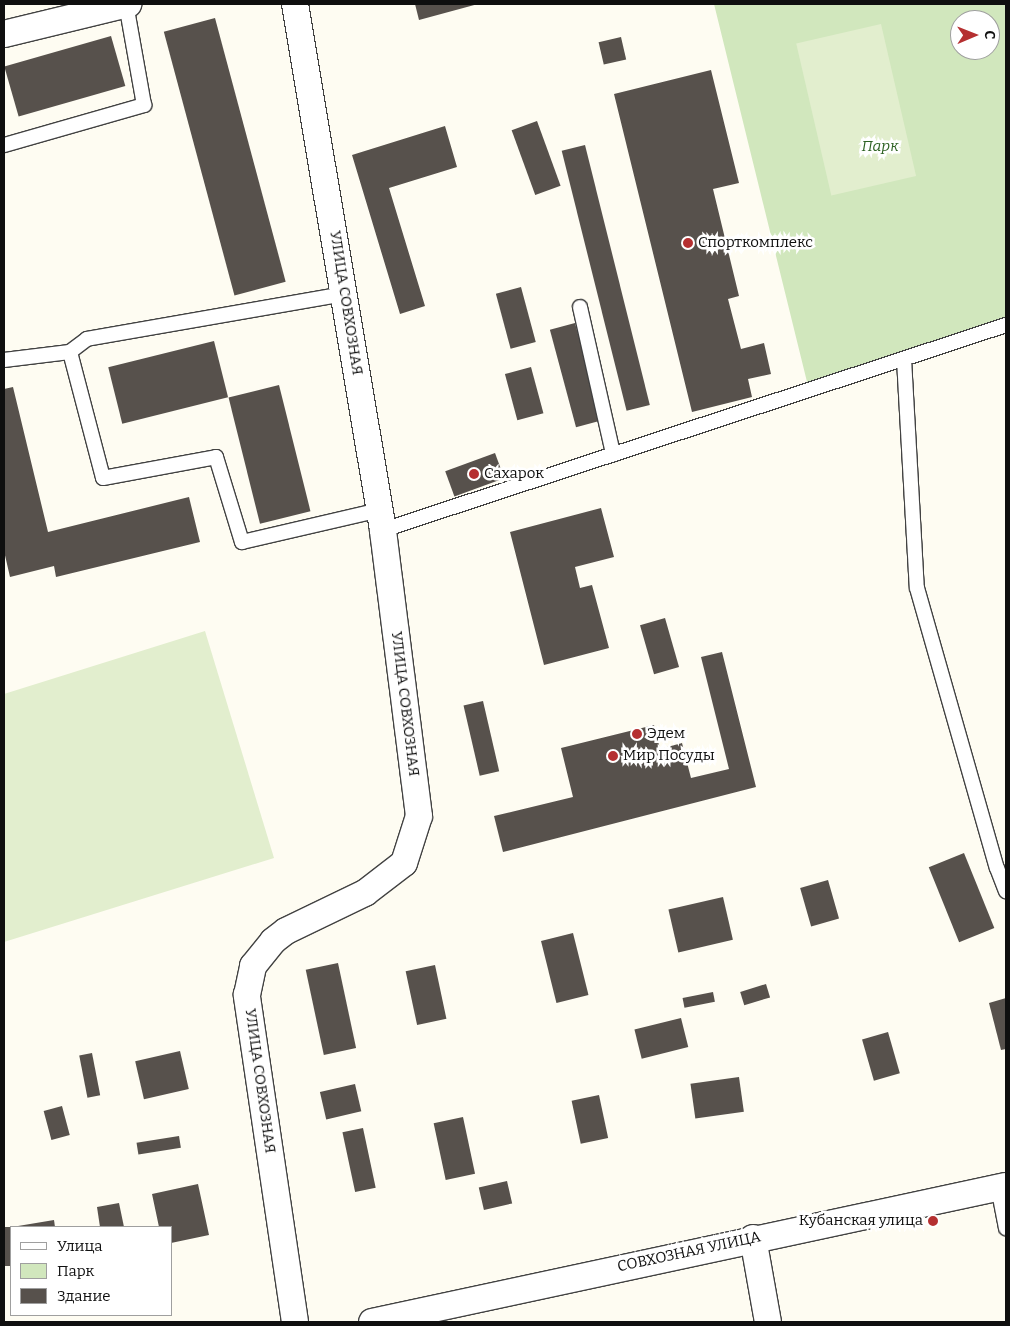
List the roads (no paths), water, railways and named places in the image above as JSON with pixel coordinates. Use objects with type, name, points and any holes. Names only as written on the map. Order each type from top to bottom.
[{"type":"street","points":[[4,34],[127,4]]},
{"type":"street","name":"УЛИЦА СОВХОЗНАЯ","points":[[295,4],[381,520],[419,816],[414,839],[404,863],[386,879],[273,941],[253,966],[247,995],[295,1322]]},
{"type":"street","name":"СОВХОЗНАЯ УЛИЦА","points":[[372,1322],[753,1238],[1002,1187]]},
{"type":"street","points":[[753,1238],[768,1322]]},
{"type":"lane","points":[[4,145],[144,104],[127,4]]},
{"type":"lane","points":[[4,360],[70,352],[87,340],[344,294]]},
{"type":"lane","points":[[580,307],[613,454]]},
{"type":"lane","points":[[70,352],[103,478],[216,457],[242,542],[381,520],[613,454],[1006,325]]},
{"type":"lane","points":[[904,359],[917,588],[997,868],[1006,891]]},
{"type":"lane","points":[[1002,1187],[1006,1228]]},
{"type":"place","name":"Спорткомплекс","points":[[688,243]]},
{"type":"place","name":"Сахарок","points":[[474,474]]},
{"type":"place","name":"Эдем","points":[[637,734]]},
{"type":"place","name":"Мир Посуды","points":[[613,756]]},
{"type":"place","name":"Кубанская улица","points":[[933,1221]]},
{"type":"park label","name":"Парк","points":[[880,147]]}]
